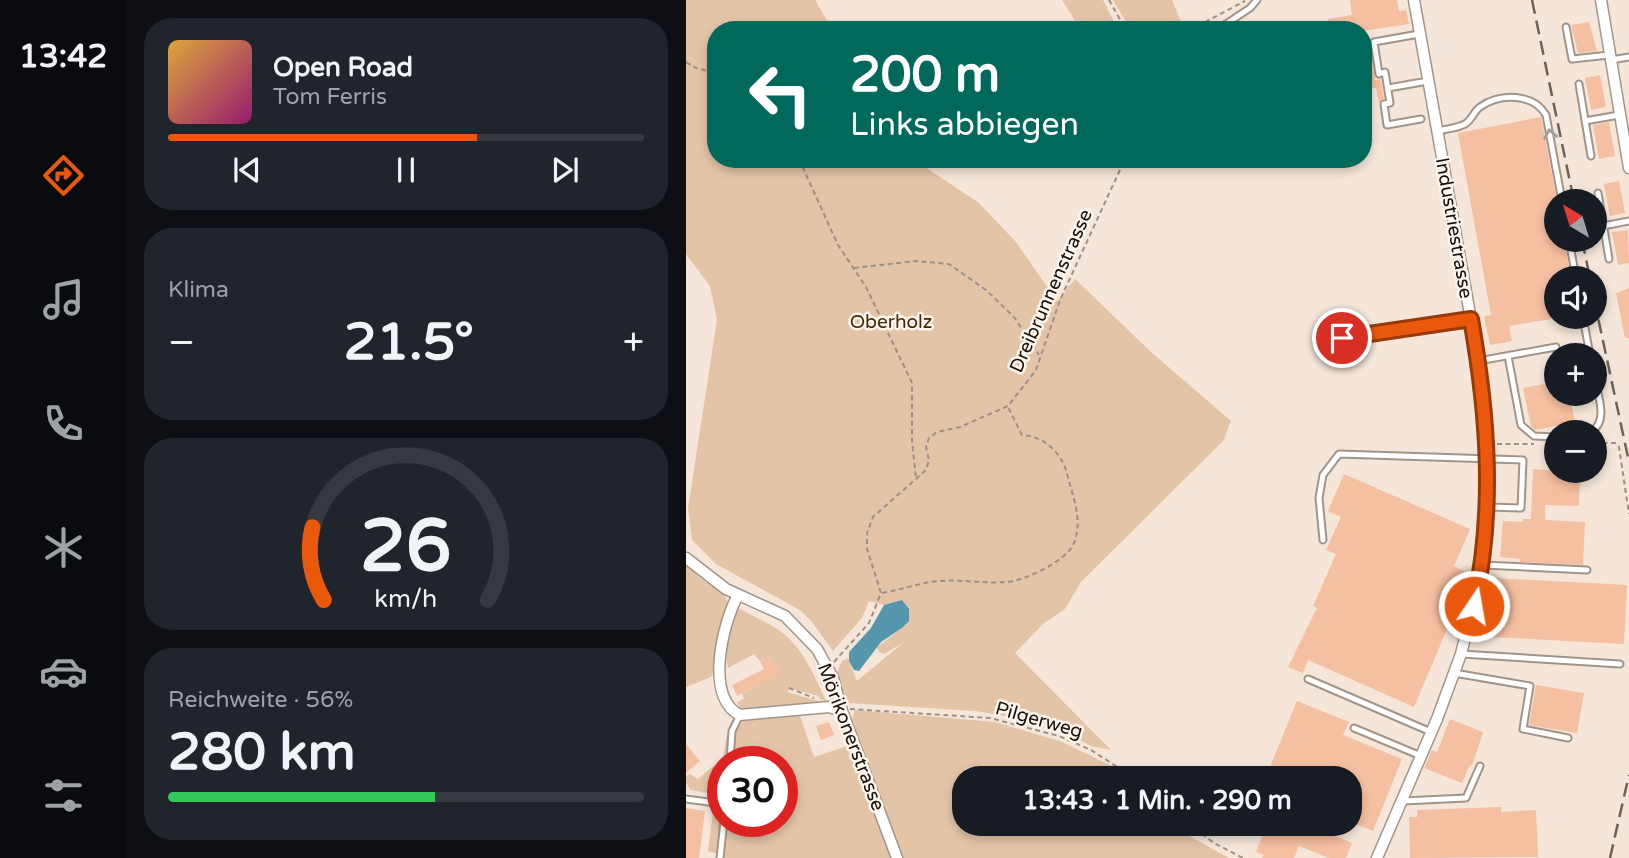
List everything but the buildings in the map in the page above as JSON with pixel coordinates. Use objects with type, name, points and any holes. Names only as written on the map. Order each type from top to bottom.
[{"type":"street","name":"Industriestrasse","points":[[1377,858],[1403,801],[1461,654],[1483,565],[1488,507],[1488,444],[1478,361],[1413,0]]},
{"type":"street","points":[[1601,0],[1619,115],[1626,133],[1629,168]]},
{"type":"street","name":"Mörikonerstrasse","points":[[686,558],[708,577],[738,595],[785,616],[817,649],[828,668],[897,858]]},
{"type":"street","points":[[738,595],[724,629],[720,656],[720,680],[724,699],[732,710],[740,715],[829,707],[842,710]]},
{"type":"lane","points":[[1230,21],[1257,0]]},
{"type":"lane","points":[[1566,27],[1572,59],[1629,57]]},
{"type":"lane","points":[[1419,34],[1374,42],[1379,74],[1385,72],[1388,88],[1390,103],[1384,104],[1387,125],[1421,119]]},
{"type":"lane","points":[[1388,88],[1428,81]]},
{"type":"lane","points":[[1579,84],[1591,156]]},
{"type":"lane","points":[[1437,131],[1465,124],[1487,103],[1516,97],[1527,98],[1539,105],[1546,114],[1560,189]]},
{"type":"lane","points":[[1586,121],[1619,115]]},
{"type":"lane","points":[[1607,225],[1629,221]]},
{"type":"lane","points":[[1607,248],[1609,259]]},
{"type":"lane","points":[[1317,342],[1471,319]]},
{"type":"lane","points":[[1478,361],[1544,349]]},
{"type":"lane","points":[[1508,356],[1521,425],[1534,436],[1544,436]]},
{"type":"lane","points":[[1322,540],[1319,498],[1323,475],[1339,453],[1523,460],[1521,508],[1488,507]]},
{"type":"lane","points":[[1483,565],[1587,570]]},
{"type":"lane","points":[[1461,654],[1620,664]]},
{"type":"lane","points":[[1454,673],[1530,686],[1522,729],[1568,738]]},
{"type":"lane","points":[[1308,679],[1431,732]]},
{"type":"lane","points":[[731,746],[732,731],[740,715]]},
{"type":"lane","points":[[1354,728],[1421,756]]},
{"type":"lane","points":[[1403,801],[1466,798],[1480,766]]},
{"type":"lane","points":[[686,799],[707,802]]},
{"type":"lane","points":[[720,858],[722,837]]},
{"type":"path","points":[[1109,0],[1121,21]]},
{"type":"path","points":[[1208,21],[1247,0]]},
{"type":"path","points":[[688,63],[707,70]]},
{"type":"path","points":[[803,168],[838,245],[866,287],[912,383],[912,441],[916,479]]},
{"type":"path","name":"Dreibrunnenstrasse","points":[[881,593],[867,549],[867,533],[873,517],[926,470],[929,460],[926,447],[929,438],[937,432],[960,427],[1008,406],[1036,370],[1060,300],[1121,168]]},
{"type":"path","points":[[853,268],[916,261],[949,264],[986,290],[1014,317],[1040,357]]},
{"type":"path","points":[[828,668],[869,623],[881,593],[930,582],[1007,582],[1051,566],[1074,545],[1078,518],[1066,469],[1052,447],[1036,436],[1022,435],[1008,406]]},
{"type":"path","points":[[1488,444],[1542,444]]},
{"type":"path","points":[[1607,444],[1617,444],[1629,514]]},
{"type":"path","points":[[789,688],[814,698]]},
{"type":"path","name":"Pilgerweg","points":[[842,710],[990,718],[1059,736],[1091,750],[1116,766]]},
{"type":"path","points":[[1204,836],[1243,858]]},
{"type":"green space","name":"Oberholz","points":[[686,0],[815,0],[827,21],[707,21],[707,168],[926,168],[979,203],[1016,242],[1057,301],[1075,279],[1151,352],[1231,421],[1223,441],[1081,582],[1065,609],[1043,624],[1015,653],[1111,750],[1091,746],[1060,729],[1024,719],[975,711],[848,703],[837,673],[842,661],[848,658],[857,681],[904,642],[884,654],[879,652],[877,647],[902,628],[903,601],[884,605],[869,601],[862,618],[833,651],[800,610],[716,564],[692,540],[688,508],[717,320],[710,286],[686,254]]},
{"type":"green space","points":[[1062,0],[1103,0],[1114,21],[1075,21]]},
{"type":"green space","points":[[1113,0],[1172,0],[1181,21],[1126,21]]},
{"type":"green space","points":[[686,564],[701,579],[724,594],[728,604],[717,665],[711,677],[686,687]]},
{"type":"green space","points":[[738,608],[777,629],[794,643],[826,701],[789,688],[788,692],[825,703],[755,711],[741,710],[737,702],[744,699],[742,694],[781,673],[769,656],[760,661],[754,654],[728,668],[728,637]]},
{"type":"green space","points":[[855,710],[995,722],[1060,741],[1112,766],[952,766],[952,836],[1189,836],[1229,858],[903,858],[852,719]]},
{"type":"green space","points":[[799,713],[814,757],[853,744],[890,858],[722,858],[724,837],[798,837],[798,746],[734,746],[735,732],[744,720]]},
{"type":"green space","points":[[707,771],[707,793],[690,790],[686,776],[690,774],[698,779]]},
{"type":"green space","points":[[710,837],[720,837],[718,854],[708,851]]},
{"type":"water","points":[[902,600],[909,609],[909,621],[881,642],[859,671],[854,670],[849,661],[849,652],[871,628],[884,605]]},
{"type":"railway","points":[[1532,0],[1571,189]]},
{"type":"railway","points":[[1585,252],[1587,266]]},
{"type":"railway","points":[[1600,329],[1629,462]]},
{"type":"railway","points":[[1610,858],[1629,775]]},
{"type":"route","points":[[1342,338],[1471,319],[1488,444],[1488,518],[1483,565],[1474,606]]}]
